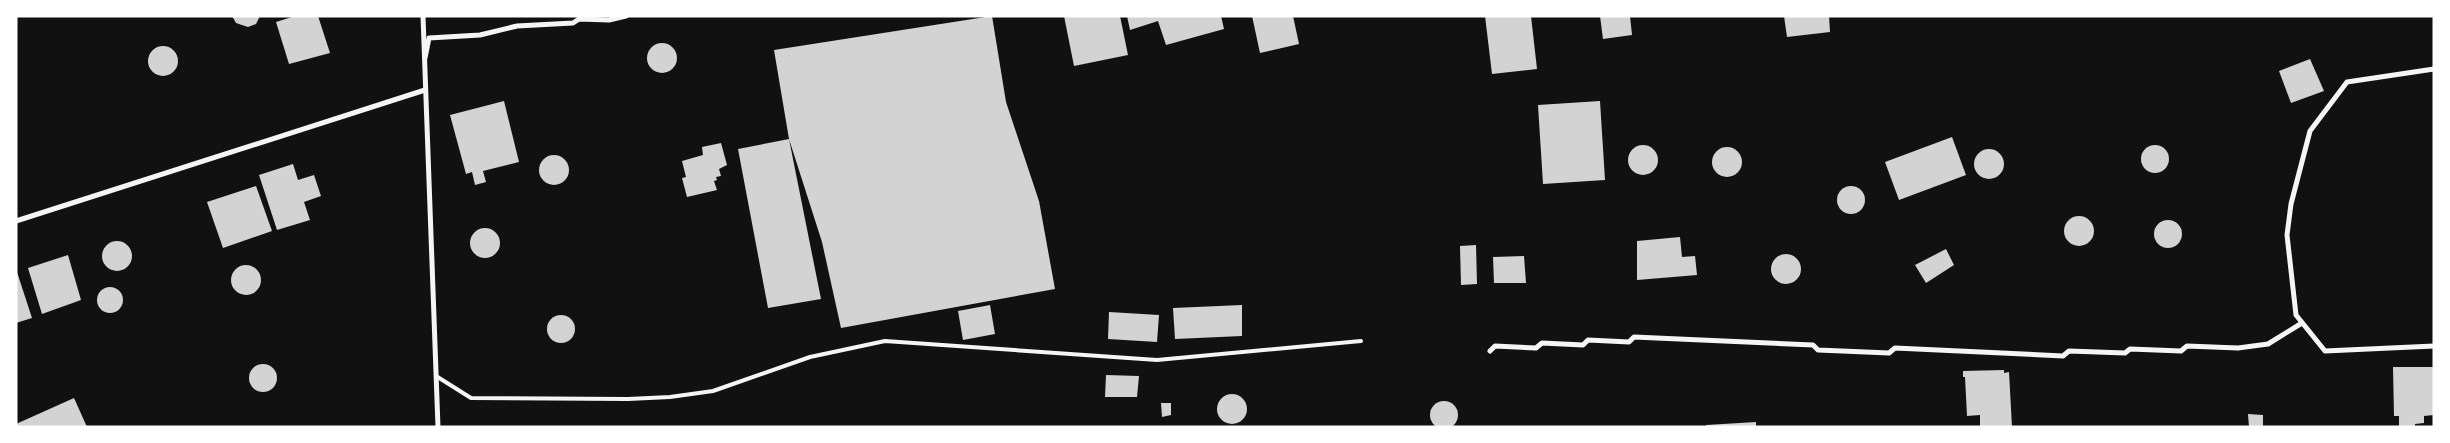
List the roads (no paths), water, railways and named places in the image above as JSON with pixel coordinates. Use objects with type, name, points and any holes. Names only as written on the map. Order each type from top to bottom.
[{"type":"street","points":[[422,16],[438,427]]},
{"type":"street","points":[[423,68],[429,38],[480,35],[517,26],[573,24],[578,19],[609,20],[626,16]]},
{"type":"street","points":[[2434,69],[2347,82],[2310,131],[2291,204],[2287,235],[2296,315],[2325,352],[2434,346]]},
{"type":"street","points":[[16,221],[425,90]]},
{"type":"street","points":[[1490,351],[1496,346],[1536,348],[1542,343],[1583,345],[1588,340],[1629,342],[1634,336],[1813,345],[1818,350],[1889,353],[1895,348],[2063,356],[2069,351],[2125,353],[2130,349],[2181,351],[2186,346],[2238,348],[2268,344],[2302,323]]},
{"type":"lane","points":[[436,376],[471,398],[628,399],[670,397],[713,391],[810,357],[885,340],[1157,360],[1361,341]]}]
